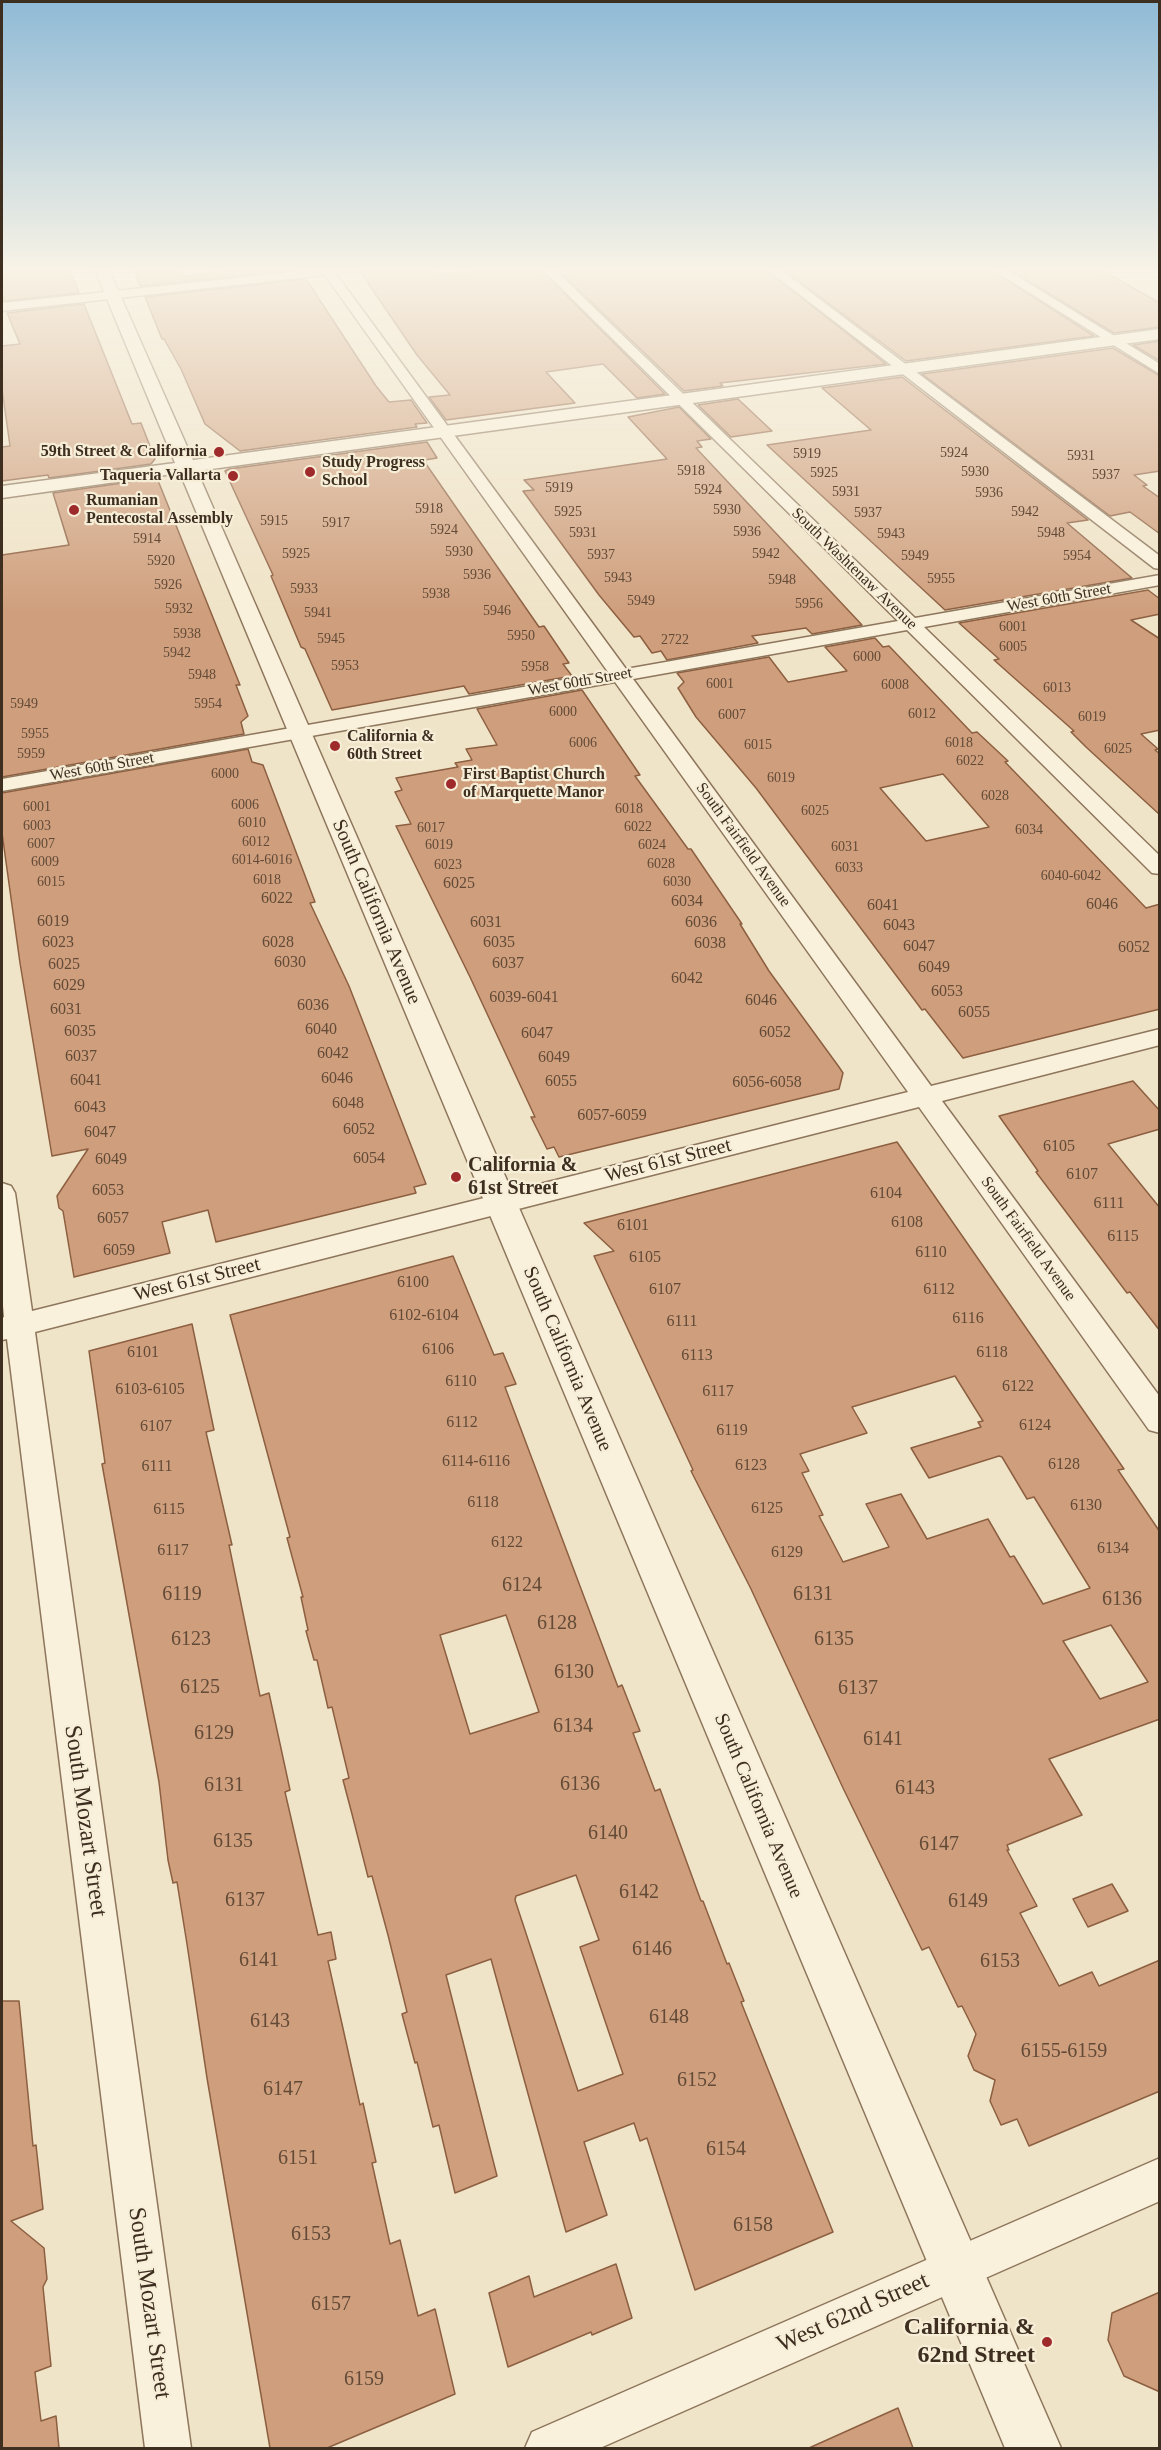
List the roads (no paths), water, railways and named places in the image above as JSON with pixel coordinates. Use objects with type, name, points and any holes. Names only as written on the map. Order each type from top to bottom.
[{"type":"street","name":"South California Avenue","points":[[151,384],[1033,2448]]},
{"type":"street","name":"South Fairfield Avenue","points":[[411,384],[1160,1421]]},
{"type":"street","name":"South Washtenaw Avenue","points":[[666,384],[1160,868]]},
{"type":"street","points":[[2,492],[790,384]]},
{"type":"street","points":[[924,384],[1160,564]]},
{"type":"street","name":"West 60th Street","points":[[2,785],[1160,580]]},
{"type":"street","name":"West 61st Street","points":[[10,1327],[1160,1037]]},
{"type":"street","name":"South Mozart Street","points":[[2,1193],[10,1327],[168,2448]]},
{"type":"street","name":"West 62nd Street","points":[[548,2448],[955,2267],[1160,2179]]},
{"type":"place","name":"59th Street & California","points":[[219,452]]},
{"type":"place","name":"Study Progress School","points":[[310,472]]},
{"type":"place","name":"Taqueria Vallarta","points":[[233,476]]},
{"type":"place","name":"Rumanian Pentecostal Assembly","points":[[74,510]]},
{"type":"place","name":"California & 60th Street","points":[[335,746]]},
{"type":"place","name":"First Baptist Church of Marquette Manor","points":[[451,784]]},
{"type":"place","name":"California & 61st Street","points":[[456,1177]]},
{"type":"place","name":"California & 62nd Street","points":[[1047,2342]]}]
